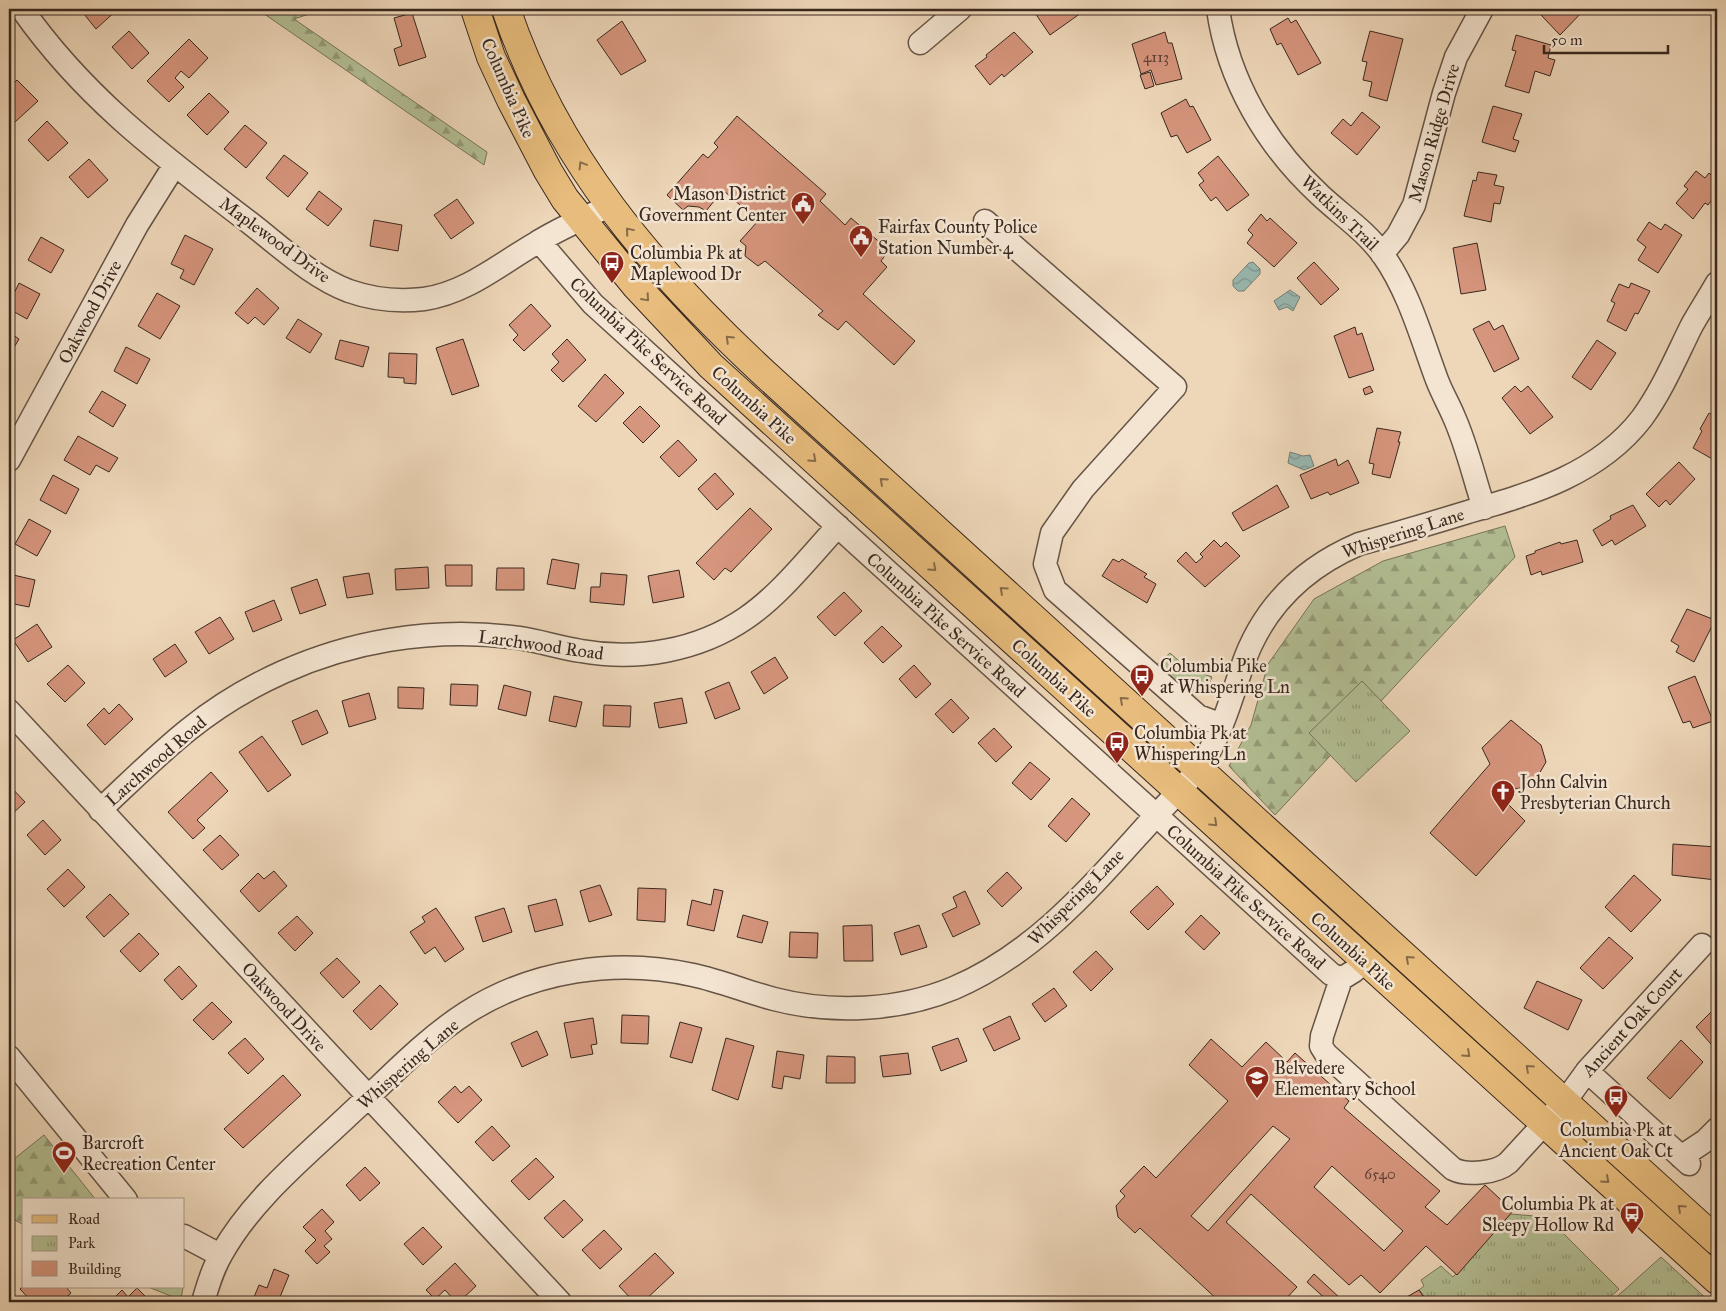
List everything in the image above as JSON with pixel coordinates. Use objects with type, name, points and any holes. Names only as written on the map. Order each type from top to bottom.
[{"type":"main road","name":"Columbia Pike","points":[[475,9],[491,57],[528,135],[566,199],[581,220],[668,323],[711,366],[1717,1280]]},
{"type":"main road","name":"Columbia Pike","points":[[506,9],[528,63],[561,130],[609,206],[684,294],[746,356],[1566,1100],[1717,1241]]},
{"type":"street","name":"Maplewood Drive","points":[[22,9],[64,63],[103,104],[142,140],[315,273],[350,291],[374,298],[400,300],[424,299],[448,293],[473,283],[539,241],[609,206]]},
{"type":"street","points":[[920,42],[960,9]]},
{"type":"street","name":"Watkins Trail","points":[[1218,9],[1227,49],[1239,83],[1254,114],[1272,142],[1295,170],[1382,254],[1409,302],[1438,382],[1455,418],[1484,508]]},
{"type":"street","name":"Mason Ridge Drive","points":[[1382,254],[1398,235],[1414,206],[1444,93],[1456,57],[1482,9]]},
{"type":"street","name":"Oakwood Drive","points":[[9,460],[137,226],[174,166]]},
{"type":"street","points":[[985,221],[1175,387],[1084,489],[1052,533],[1045,564],[1055,590],[1198,716],[1222,725]]},
{"type":"street","name":"Columbia Pike Service Road","points":[[539,241],[593,304],[1331,974],[1341,979],[1354,971],[1364,961]]},
{"type":"street","name":"Whispering Lane","points":[[202,1302],[220,1255],[236,1229],[265,1195],[421,1048],[468,1012],[526,984],[564,974],[605,968],[663,969],[697,976],[776,1000],[811,1006],[843,1008],[882,1006],[916,1000],[949,990],[980,976],[1004,962],[1043,934],[1198,768],[1215,742],[1243,664],[1257,633],[1272,607],[1298,580],[1336,554],[1359,544],[1537,491],[1568,479],[1594,463],[1618,443],[1640,420],[1657,396],[1693,324],[1717,283]]},
{"type":"street","name":"Larchwood Road","points":[[100,810],[188,730],[222,705],[259,683],[303,663],[345,649],[389,640],[431,635],[475,634],[517,638],[610,655],[637,655],[666,651],[695,643],[723,632],[745,619],[767,602],[838,526]]},
{"type":"street","name":"Oakwood Drive","points":[[9,711],[560,1302]]},
{"type":"street","name":"Ancient Oak Court","points":[[1341,979],[1322,1036],[1321,1046],[1326,1054],[1453,1169],[1460,1172],[1497,1169],[1503,1166],[1566,1100],[1587,1071],[1702,945]]},
{"type":"street","points":[[9,1057],[124,1198]]},
{"type":"street","points":[[1587,1071],[1685,1160],[1717,1129]]},
{"type":"street","points":[[185,1237],[220,1255]]},
{"type":"green space","points":[[257,9],[278,9],[284,12],[294,9],[324,9],[294,19],[487,152],[484,165]]},
{"type":"green space","points":[[1505,526],[1515,557],[1275,815],[1229,766],[1251,725],[1268,664],[1314,599],[1383,561]]},
{"type":"green space","points":[[1170,653],[1187,668],[1212,677],[1209,684],[1200,694],[1185,696],[1152,669]]},
{"type":"green space","points":[[1362,681],[1410,731],[1356,782],[1309,733]]},
{"type":"green space","points":[[44,1135],[94,1198],[22,1198],[22,1224],[9,1217],[9,1163]]},
{"type":"green space","points":[[1510,1214],[1547,1217],[1619,1289],[1605,1302],[1427,1302],[1419,1290],[1424,1286],[1421,1280],[1441,1266],[1453,1277]]},
{"type":"green space","points":[[1661,1257],[1710,1302],[1611,1302]]},
{"type":"green space","points":[[151,1288],[183,1288],[181,1300]]},
{"type":"water","points":[[1253,262],[1260,269],[1260,274],[1244,291],[1238,291],[1233,286],[1233,280],[1249,263]]},
{"type":"water","points":[[1290,290],[1300,297],[1293,311],[1287,307],[1279,310],[1274,301]]},
{"type":"water","points":[[1290,452],[1303,456],[1310,455],[1314,466],[1304,470],[1288,463]]},
{"type":"building","points":[[80,9],[118,9],[96,29]]},
{"type":"building","points":[[1042,9],[1078,9],[1081,13],[1050,35],[1035,13]]},
{"type":"building","points":[[1547,9],[1585,9],[1560,35],[1541,15]]},
{"type":"building","points":[[412,13],[426,57],[399,66],[394,49],[402,46],[394,18]]},
{"type":"building","points":[[1288,18],[1291,23],[1296,20],[1321,63],[1298,75],[1281,43],[1277,45],[1270,29]]},
{"type":"building","points":[[622,21],[646,61],[621,75],[597,40]]},
{"type":"building","points":[[129,31],[149,53],[132,69],[112,47]]},
{"type":"building","points":[[1370,31],[1403,39],[1387,101],[1369,96],[1372,82],[1363,80],[1367,62],[1362,61]]},
{"type":"building","points":[[1014,32],[1033,52],[1004,77],[1002,74],[990,85],[975,66]]},
{"type":"building","points":[[1165,32],[1168,43],[1172,43],[1182,79],[1156,85],[1151,70],[1141,74],[1132,44]]},
{"type":"building","points":[[1516,35],[1551,45],[1548,58],[1555,60],[1550,76],[1535,71],[1529,93],[1505,86],[1516,51],[1512,50]]},
{"type":"building","points":[[189,39],[208,58],[189,78],[181,71],[175,78],[184,87],[169,102],[147,81]]},
{"type":"building","points":[[1150,72],[1154,86],[1145,89],[1140,75]]},
{"type":"building","points":[[17,80],[38,101],[15,122],[9,116],[9,88]]},
{"type":"building","points":[[209,93],[229,112],[207,135],[187,115]]},
{"type":"building","points":[[1186,99],[1190,107],[1193,106],[1211,140],[1187,153],[1177,135],[1171,137],[1161,113]]},
{"type":"building","points":[[1493,106],[1522,114],[1513,139],[1519,141],[1515,152],[1482,142]]},
{"type":"building","points":[[1362,112],[1380,127],[1357,155],[1331,133],[1343,119],[1351,126]]},
{"type":"building","points":[[737,116],[826,194],[820,201],[845,225],[851,218],[889,250],[881,261],[887,267],[863,294],[915,341],[894,365],[846,321],[838,330],[818,315],[823,311],[765,261],[758,266],[745,256],[746,246],[740,241],[758,221],[723,190],[706,211],[699,207],[688,206],[683,210],[667,195],[703,154],[708,158],[718,147],[714,143]]},
{"type":"building","points":[[47,121],[68,143],[48,161],[28,140]]},
{"type":"building","points":[[245,125],[267,143],[246,168],[224,149]]},
{"type":"building","points":[[284,155],[308,173],[288,197],[266,178]]},
{"type":"building","points":[[1218,156],[1249,195],[1227,211],[1216,197],[1211,201],[1199,185],[1204,181],[1198,173]]},
{"type":"building","points":[[89,159],[108,180],[88,198],[69,177]]},
{"type":"building","points":[[1696,171],[1705,178],[1709,173],[1717,180],[1717,193],[1708,205],[1705,203],[1693,219],[1676,203],[1688,189],[1684,186]]},
{"type":"building","points":[[1478,172],[1497,175],[1494,185],[1504,187],[1500,204],[1494,203],[1491,222],[1464,216],[1473,180],[1476,181]]},
{"type":"building","points":[[319,191],[342,209],[328,226],[306,209]]},
{"type":"building","points":[[457,199],[474,223],[451,239],[434,215]]},
{"type":"building","points":[[1261,214],[1267,221],[1270,218],[1297,243],[1274,267],[1247,243],[1253,235],[1248,230]]},
{"type":"building","points":[[374,220],[402,225],[398,251],[370,246]]},
{"type":"building","points":[[1649,222],[1661,230],[1665,224],[1682,235],[1658,273],[1638,260],[1646,247],[1637,240]]},
{"type":"building","points":[[185,235],[213,249],[194,285],[180,278],[184,270],[171,264]]},
{"type":"building","points":[[41,237],[64,250],[51,273],[28,260]]},
{"type":"building","points":[[1477,243],[1486,290],[1461,294],[1453,248]]},
{"type":"building","points":[[1314,262],[1339,289],[1321,305],[1297,278]]},
{"type":"building","points":[[19,283],[40,294],[27,319],[9,309],[9,304]]},
{"type":"building","points":[[1631,283],[1650,291],[1638,314],[1635,313],[1626,331],[1607,321],[1615,303],[1611,301],[1619,284],[1629,288]]},
{"type":"building","points":[[257,288],[279,308],[264,325],[255,317],[248,324],[235,313]]},
{"type":"building","points":[[157,293],[180,306],[160,339],[138,326]]},
{"type":"building","points":[[531,304],[551,326],[524,351],[513,340],[518,335],[509,325]]},
{"type":"building","points":[[298,319],[322,334],[310,353],[286,338]]},
{"type":"building","points":[[1489,321],[1494,330],[1503,325],[1519,359],[1494,372],[1473,329]]},
{"type":"building","points":[[1355,327],[1357,335],[1362,333],[1374,370],[1349,378],[1334,336]]},
{"type":"building","points":[[9,332],[19,339],[9,356]]},
{"type":"building","points":[[463,339],[479,386],[452,395],[436,348]]},
{"type":"building","points":[[567,339],[586,360],[563,382],[551,370],[559,362],[552,354]]},
{"type":"building","points":[[340,340],[369,347],[363,367],[335,359]]},
{"type":"building","points":[[1597,340],[1616,353],[1591,390],[1572,377]]},
{"type":"building","points":[[126,347],[150,359],[137,384],[114,371]]},
{"type":"building","points":[[389,353],[417,354],[416,384],[404,383],[404,378],[388,377]]},
{"type":"building","points":[[605,374],[624,393],[596,422],[578,406]]},
{"type":"building","points":[[1370,386],[1373,392],[1365,395],[1363,389]]},
{"type":"building","points":[[1515,386],[1521,392],[1528,386],[1553,417],[1530,434],[1502,398]]},
{"type":"building","points":[[102,391],[126,405],[113,427],[89,412]]},
{"type":"building","points":[[640,406],[660,426],[643,443],[623,423]]},
{"type":"building","points":[[1709,413],[1717,418],[1717,455],[1714,460],[1693,448],[1702,431],[1700,429]]},
{"type":"building","points":[[1377,428],[1401,432],[1390,478],[1372,474],[1374,464],[1369,463]]},
{"type":"building","points":[[78,436],[118,458],[109,472],[96,465],[90,475],[64,460]]},
{"type":"building","points":[[678,440],[697,460],[679,477],[660,457]]},
{"type":"building","points":[[1336,459],[1338,466],[1348,460],[1359,483],[1330,495],[1328,492],[1311,499],[1300,475]]},
{"type":"building","points":[[1679,462],[1695,479],[1670,505],[1666,500],[1659,507],[1646,494]]},
{"type":"building","points":[[715,473],[734,494],[717,510],[698,489]]},
{"type":"building","points":[[53,475],[79,489],[66,514],[40,500]]},
{"type":"building","points":[[1277,485],[1289,507],[1243,531],[1232,513]]},
{"type":"building","points":[[1633,505],[1646,526],[1615,545],[1612,540],[1602,546],[1593,530],[1611,519],[1610,516]]},
{"type":"building","points":[[750,508],[772,529],[731,572],[725,568],[714,580],[696,563]]},
{"type":"building","points":[[29,519],[51,531],[37,556],[15,544]]},
{"type":"building","points":[[1214,540],[1221,547],[1226,542],[1240,556],[1205,587],[1177,561],[1186,552],[1196,563],[1203,557],[1200,554]]},
{"type":"building","points":[[1577,540],[1583,562],[1542,575],[1541,571],[1531,575],[1526,556],[1560,542],[1561,544]]},
{"type":"building","points":[[552,559],[579,564],[575,589],[547,584]]},
{"type":"building","points":[[1113,559],[1119,562],[1122,559],[1147,574],[1144,577],[1156,584],[1147,603],[1102,576]]},
{"type":"building","points":[[445,565],[472,565],[472,586],[446,586]]},
{"type":"building","points":[[428,567],[429,588],[396,590],[395,569]]},
{"type":"building","points":[[497,568],[524,568],[524,590],[496,590]]},
{"type":"building","points":[[679,570],[684,597],[653,603],[648,576]]},
{"type":"building","points":[[369,573],[373,594],[347,598],[343,577]]},
{"type":"building","points":[[601,573],[627,575],[624,605],[590,602],[591,587],[600,587]]},
{"type":"building","points":[[9,574],[35,580],[29,607],[9,603]]},
{"type":"building","points":[[317,579],[326,605],[300,614],[291,588]]},
{"type":"building","points":[[844,592],[862,611],[835,636],[817,617]]},
{"type":"building","points":[[274,600],[282,620],[253,632],[245,612]]},
{"type":"building","points":[[1687,609],[1715,620],[1694,662],[1676,652],[1679,646],[1671,641]]},
{"type":"building","points":[[220,617],[234,639],[209,654],[195,632]]},
{"type":"building","points":[[37,624],[52,647],[28,662],[13,640]]},
{"type":"building","points":[[882,626],[902,646],[883,663],[864,643]]},
{"type":"building","points":[[175,644],[187,662],[165,677],[153,659]]},
{"type":"building","points":[[775,657],[788,678],[764,694],[751,672]]},
{"type":"building","points":[[68,665],[85,683],[65,702],[47,684]]},
{"type":"building","points":[[914,665],[931,684],[916,698],[899,679]]},
{"type":"building","points":[[1695,676],[1713,721],[1693,728],[1690,721],[1683,723],[1668,687]]},
{"type":"building","points":[[729,682],[740,709],[715,719],[705,692]]},
{"type":"building","points":[[451,684],[478,685],[477,706],[450,705]]},
{"type":"building","points":[[504,685],[531,692],[526,716],[498,709]]},
{"type":"building","points":[[398,687],[424,688],[423,709],[398,708]]},
{"type":"building","points":[[369,693],[376,719],[349,727],[342,701]]},
{"type":"building","points":[[554,696],[582,702],[576,727],[549,721]]},
{"type":"building","points":[[682,698],[687,723],[659,728],[654,703]]},
{"type":"building","points":[[951,699],[969,718],[953,733],[935,714]]},
{"type":"building","points":[[119,704],[133,719],[105,745],[87,725],[104,708],[109,714]]},
{"type":"building","points":[[604,705],[631,706],[630,727],[603,726]]},
{"type":"building","points":[[317,710],[328,733],[302,745],[292,721]]},
{"type":"building","points":[[1511,720],[1541,745],[1546,762],[1532,786],[1508,790],[1501,797],[1525,821],[1476,876],[1430,833],[1490,764],[1482,748]]},
{"type":"building","points":[[994,728],[1012,747],[996,762],[978,743]]},
{"type":"building","points":[[262,736],[291,775],[268,792],[239,752]]},
{"type":"building","points":[[1030,762],[1050,779],[1031,800],[1012,783]]},
{"type":"building","points":[[211,772],[228,791],[197,820],[205,828],[193,839],[168,812]]},
{"type":"building","points":[[9,785],[25,802],[9,817]]},
{"type":"building","points":[[1072,798],[1090,814],[1066,842],[1048,826]]},
{"type":"building","points":[[43,820],[61,840],[45,855],[27,835]]},
{"type":"building","points":[[220,835],[239,855],[222,870],[203,850]]},
{"type":"building","points":[[1673,844],[1717,847],[1716,880],[1672,875]]},
{"type":"building","points":[[68,869],[85,887],[64,907],[47,889]]},
{"type":"building","points":[[274,871],[287,886],[259,912],[240,891],[258,873],[264,879]]},
{"type":"building","points":[[1007,872],[1022,888],[1002,907],[987,891]]},
{"type":"building","points":[[1634,875],[1661,900],[1631,932],[1605,907]]},
{"type":"building","points":[[600,885],[612,915],[589,922],[580,891]]},
{"type":"building","points":[[1157,886],[1174,904],[1148,930],[1130,912]]},
{"type":"building","points":[[638,888],[666,889],[665,922],[637,920]]},
{"type":"building","points":[[714,889],[723,891],[714,931],[687,925],[692,900],[711,905]]},
{"type":"building","points":[[965,891],[980,924],[953,937],[942,914],[957,907],[953,897]]},
{"type":"building","points":[[110,894],[129,914],[104,937],[86,917]]},
{"type":"building","points":[[556,899],[563,925],[535,932],[528,906]]},
{"type":"building","points":[[436,908],[464,949],[445,962],[435,947],[425,954],[410,932],[425,922],[422,917]]},
{"type":"building","points":[[504,908],[512,932],[483,942],[475,917]]},
{"type":"building","points":[[743,915],[768,922],[762,943],[737,937]]},
{"type":"building","points":[[1201,915],[1220,933],[1204,950],[1185,932]]},
{"type":"building","points":[[297,916],[313,933],[295,951],[278,933]]},
{"type":"building","points":[[872,925],[873,961],[844,961],[843,926]]},
{"type":"building","points":[[919,925],[927,947],[901,955],[894,933]]},
{"type":"building","points":[[790,932],[818,933],[817,958],[789,957]]},
{"type":"building","points":[[139,933],[159,954],[140,972],[120,951]]},
{"type":"building","points":[[1609,937],[1633,958],[1603,989],[1580,968]]},
{"type":"building","points":[[1096,951],[1113,969],[1091,991],[1073,972]]},
{"type":"building","points":[[337,958],[360,982],[343,998],[320,973]]},
{"type":"building","points":[[179,966],[197,986],[182,1000],[164,980]]},
{"type":"building","points":[[1537,981],[1582,1000],[1568,1030],[1524,1008]]},
{"type":"building","points":[[380,985],[398,1004],[371,1030],[353,1011]]},
{"type":"building","points":[[1054,988],[1067,1006],[1045,1022],[1032,1004]]},
{"type":"building","points":[[212,1002],[232,1022],[213,1040],[193,1020]]},
{"type":"building","points":[[1717,1006],[1717,1051],[1696,1027]]},
{"type":"building","points":[[622,1015],[649,1016],[648,1044],[621,1043]]},
{"type":"building","points":[[1010,1016],[1020,1039],[994,1051],[983,1029]]},
{"type":"building","points":[[593,1018],[597,1044],[591,1045],[593,1054],[571,1058],[564,1023]]},
{"type":"building","points":[[680,1022],[702,1028],[692,1063],[670,1057]]},
{"type":"building","points":[[537,1031],[548,1055],[522,1067],[511,1043]]},
{"type":"building","points":[[245,1038],[264,1059],[248,1074],[228,1053]]},
{"type":"building","points":[[726,1038],[754,1046],[738,1100],[712,1090]]},
{"type":"building","points":[[958,1038],[967,1061],[941,1071],[932,1047]]},
{"type":"building","points":[[1211,1039],[1242,1067],[1266,1042],[1287,1062],[1295,1053],[1349,1101],[1344,1108],[1440,1191],[1425,1207],[1447,1225],[1485,1185],[1513,1211],[1457,1275],[1426,1246],[1380,1293],[1361,1275],[1349,1285],[1251,1194],[1226,1222],[1297,1287],[1283,1302],[1220,1302],[1140,1228],[1135,1233],[1118,1217],[1116,1206],[1125,1196],[1120,1191],[1144,1166],[1156,1178],[1228,1101],[1189,1065]],"holes":[[[1273,1126],[1290,1139],[1208,1231],[1191,1216]],[[1332,1166],[1403,1231],[1384,1251],[1314,1187]]]},
{"type":"building","points":[[1681,1040],[1703,1062],[1670,1099],[1647,1078]]},
{"type":"building","points":[[777,1051],[804,1055],[800,1079],[784,1076],[782,1089],[772,1087]]},
{"type":"building","points":[[908,1053],[911,1074],[883,1077],[880,1056]]},
{"type":"building","points":[[827,1056],[855,1057],[855,1083],[826,1083]]},
{"type":"building","points":[[283,1075],[301,1095],[243,1148],[224,1129]]},
{"type":"building","points":[[455,1086],[461,1093],[469,1086],[482,1100],[458,1123],[438,1102]]},
{"type":"building","points":[[492,1126],[510,1146],[493,1161],[475,1142]]},
{"type":"building","points":[[536,1158],[554,1177],[529,1200],[511,1181]]},
{"type":"building","points":[[365,1167],[380,1183],[360,1201],[346,1185]]},
{"type":"building","points":[[564,1200],[583,1220],[563,1238],[544,1218]]},
{"type":"building","points":[[322,1209],[334,1222],[325,1231],[332,1239],[324,1246],[330,1252],[317,1264],[305,1251],[316,1240],[303,1227]]},
{"type":"building","points":[[423,1227],[442,1247],[423,1265],[404,1244]]},
{"type":"building","points":[[604,1230],[622,1249],[600,1269],[582,1250]]},
{"type":"building","points":[[655,1253],[674,1273],[643,1302],[634,1302],[619,1286]]},
{"type":"building","points":[[455,1263],[476,1286],[459,1302],[456,1302],[445,1290],[435,1299],[426,1290]]},
{"type":"building","points":[[274,1269],[289,1275],[278,1302],[252,1302],[259,1285],[267,1288]]},
{"type":"building","points":[[1314,1274],[1341,1299],[1338,1302],[1329,1302],[1307,1282]]},
{"type":"building","points":[[67,1288],[71,1293],[61,1302],[32,1302],[20,1289]]},
{"type":"building","points":[[137,1288],[151,1302],[110,1302],[122,1290],[128,1297]]},
{"type":"building","points":[[1419,1290],[1425,1299],[1419,1302],[1398,1302]]},
{"type":"place","name":"Mason District Government Center","points":[[803,225]]},
{"type":"place","name":"Fairfax County Police Station Number 4","points":[[861,258]]},
{"type":"place","name":"Columbia Pk at Maplewood Dr","points":[[612,284]]},
{"type":"place","name":"Columbia Pike at Whispering Ln","points":[[1142,697]]},
{"type":"place","name":"Columbia Pk at Whispering Ln","points":[[1117,764]]},
{"type":"place","name":"John Calvin Presbyterian Church","points":[[1503,813]]},
{"type":"place","name":"Belvedere Elementary School","points":[[1257,1099]]},
{"type":"place","name":"Columbia Pk at Ancient Oak Ct","points":[[1616,1118]]},
{"type":"place","name":"Barcroft Recreation Center","points":[[64,1174]]},
{"type":"place","name":"Columbia Pk at Sleepy Hollow Rd","points":[[1632,1235]]}]
